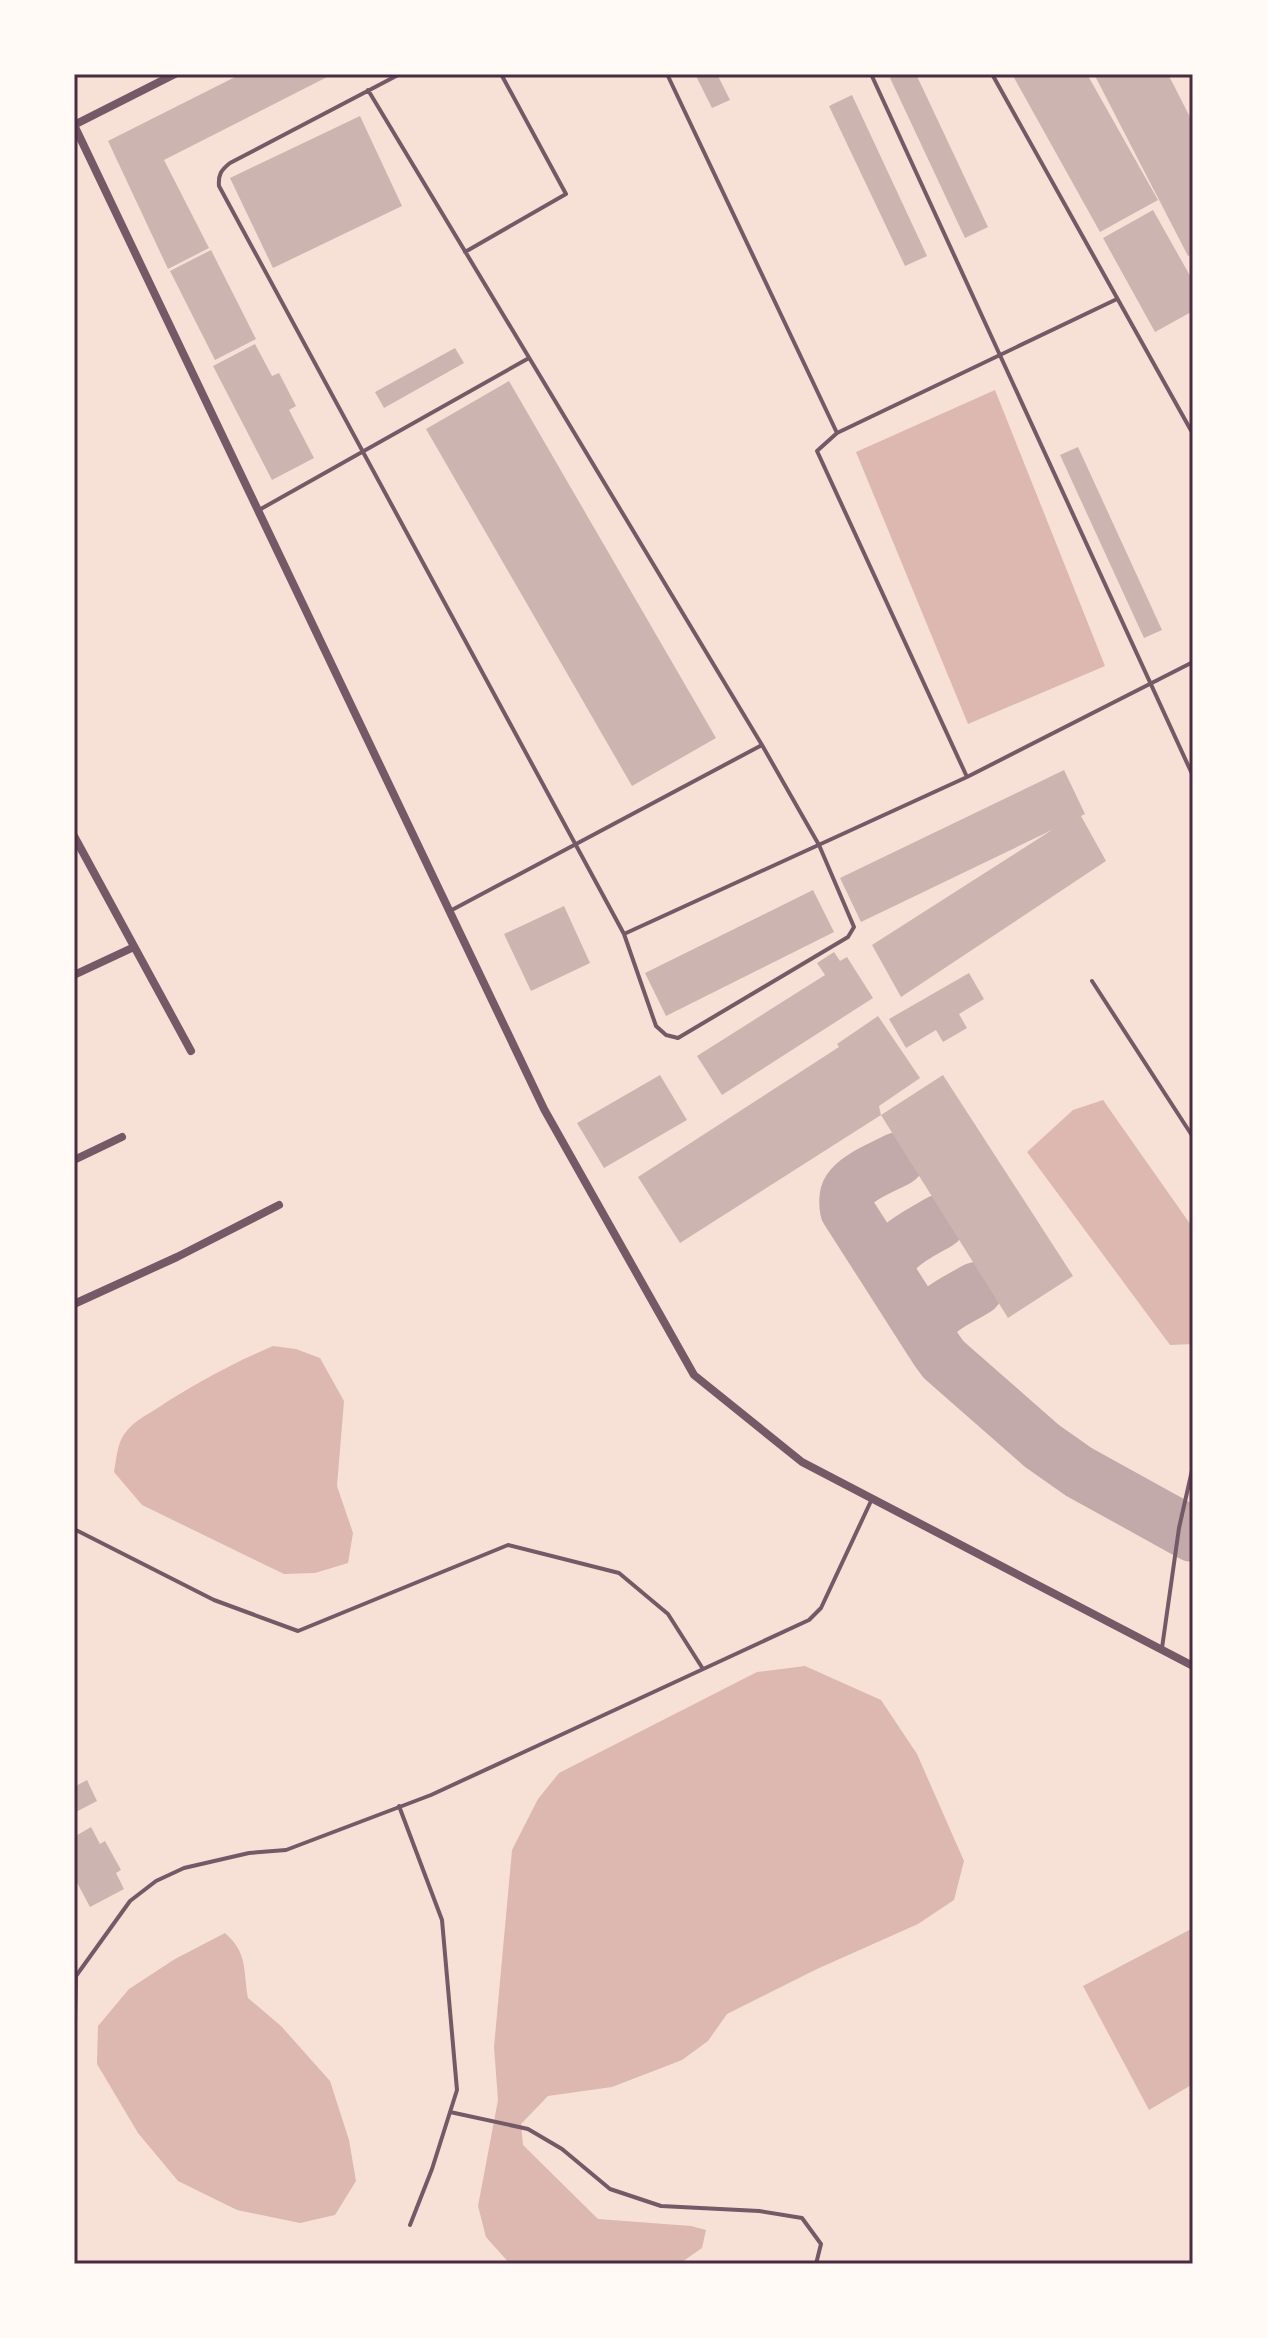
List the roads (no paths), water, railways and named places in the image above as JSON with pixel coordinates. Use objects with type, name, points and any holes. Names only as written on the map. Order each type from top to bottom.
[{"type":"street","points":[[175,74],[74,125],[544,1109],[694,1375],[802,1462],[871,1501],[1193,1666]]},
{"type":"street","points":[[74,836],[191,1051]]},
{"type":"street","points":[[74,975],[134,947]]},
{"type":"street","points":[[74,1160],[122,1137]]},
{"type":"street","points":[[74,1304],[177,1257],[279,1205]]},
{"type":"lane","points":[[368,90],[762,745],[819,845],[854,927],[853,932],[678,1038],[666,1035],[656,1026],[624,934],[219,186],[222,169],[230,163],[368,90],[400,74]]},
{"type":"lane","points":[[465,252],[566,194],[501,74]]},
{"type":"lane","points":[[667,74],[837,433]]},
{"type":"lane","points":[[871,74],[1193,776]]},
{"type":"lane","points":[[992,74],[1193,434]]},
{"type":"lane","points":[[967,777],[817,451],[837,433],[1117,299]]},
{"type":"lane","points":[[258,510],[529,358]]},
{"type":"lane","points":[[624,934],[967,777],[1193,662]]},
{"type":"lane","points":[[449,912],[762,745]]},
{"type":"lane","points":[[1092,981],[1193,1137]]},
{"type":"lane","points":[[1162,1650],[1179,1528],[1193,1466]]},
{"type":"lane","points":[[74,2072],[76,1976],[130,1901],[156,1881],[184,1868],[249,1853],[286,1850],[431,1795],[809,1620],[816,1614],[871,1501]]},
{"type":"lane","points":[[74,1529],[214,1600],[298,1631],[508,1545],[619,1573],[668,1614],[703,1669]]},
{"type":"lane","points":[[399,1806],[442,1920],[457,2090],[410,2225]]},
{"type":"lane","points":[[450,2112],[528,2129],[562,2149],[610,2189],[661,2206],[759,2211],[802,2218],[821,2244],[816,2264]]}]
